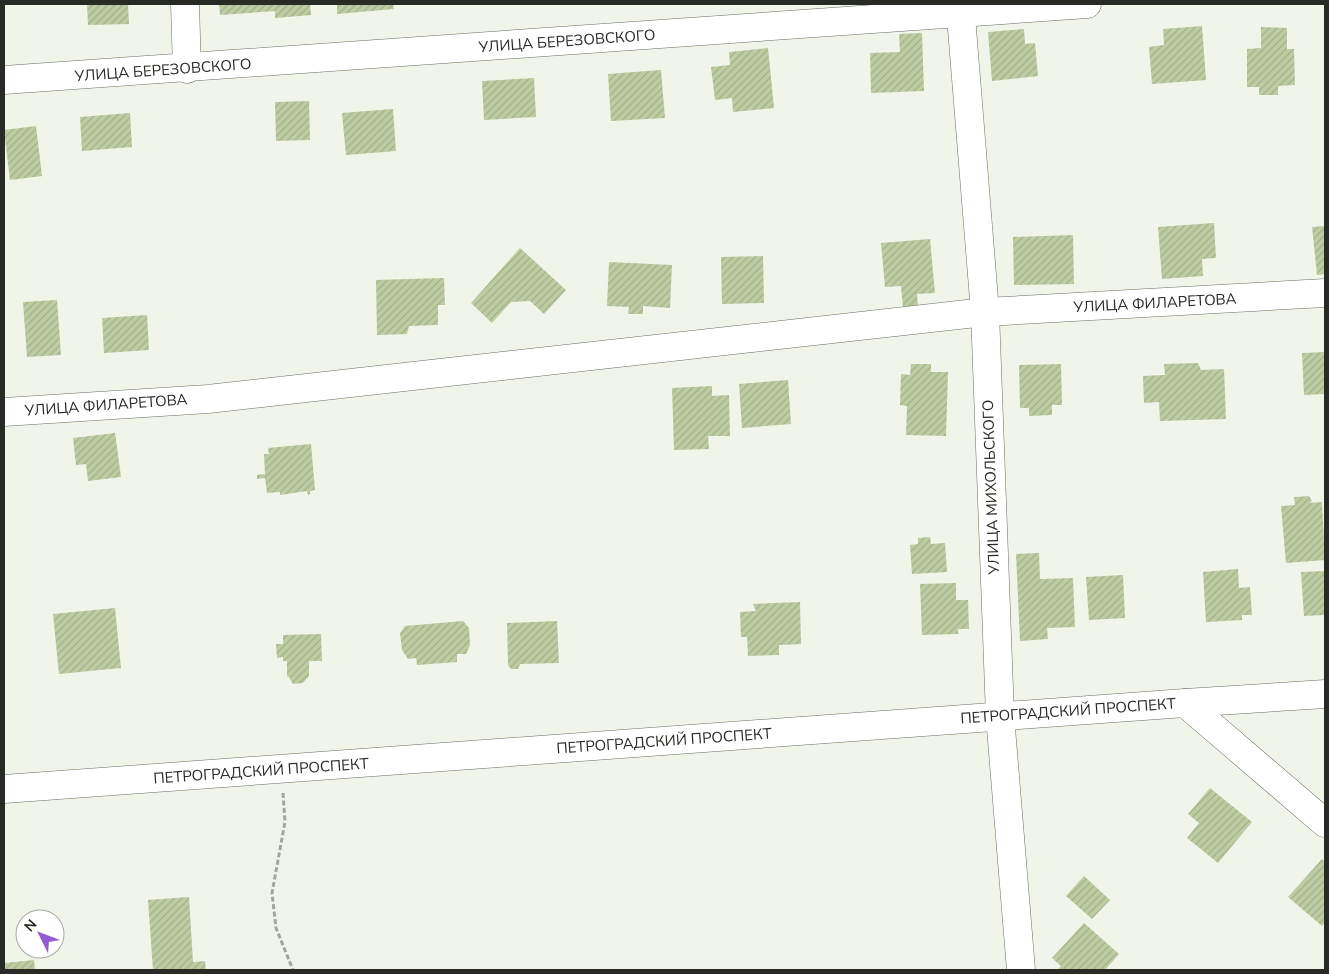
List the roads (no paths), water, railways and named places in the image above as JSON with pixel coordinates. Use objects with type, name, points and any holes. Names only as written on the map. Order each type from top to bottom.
[{"type":"street","points":[[185,4],[188,69]]},
{"type":"street","name":"УЛИЦА БЕРЕЗОВСКОГО","points":[[4,80],[188,69],[960,8],[1087,4]]},
{"type":"street","name":"УЛИЦА МИХОЛЬСКОГО","points":[[960,8],[984,312],[1000,716],[1022,970]]},
{"type":"street","name":"УЛИЦА ФИЛАРЕТОВА","points":[[4,412],[208,398],[984,312],[1325,293]]},
{"type":"street","name":"ПЕТРОГРАДСКИЙ ПРОСПЕКТ","points":[[4,789],[1185,702],[1325,694]]},
{"type":"street","points":[[1185,702],[1325,823]]}]
